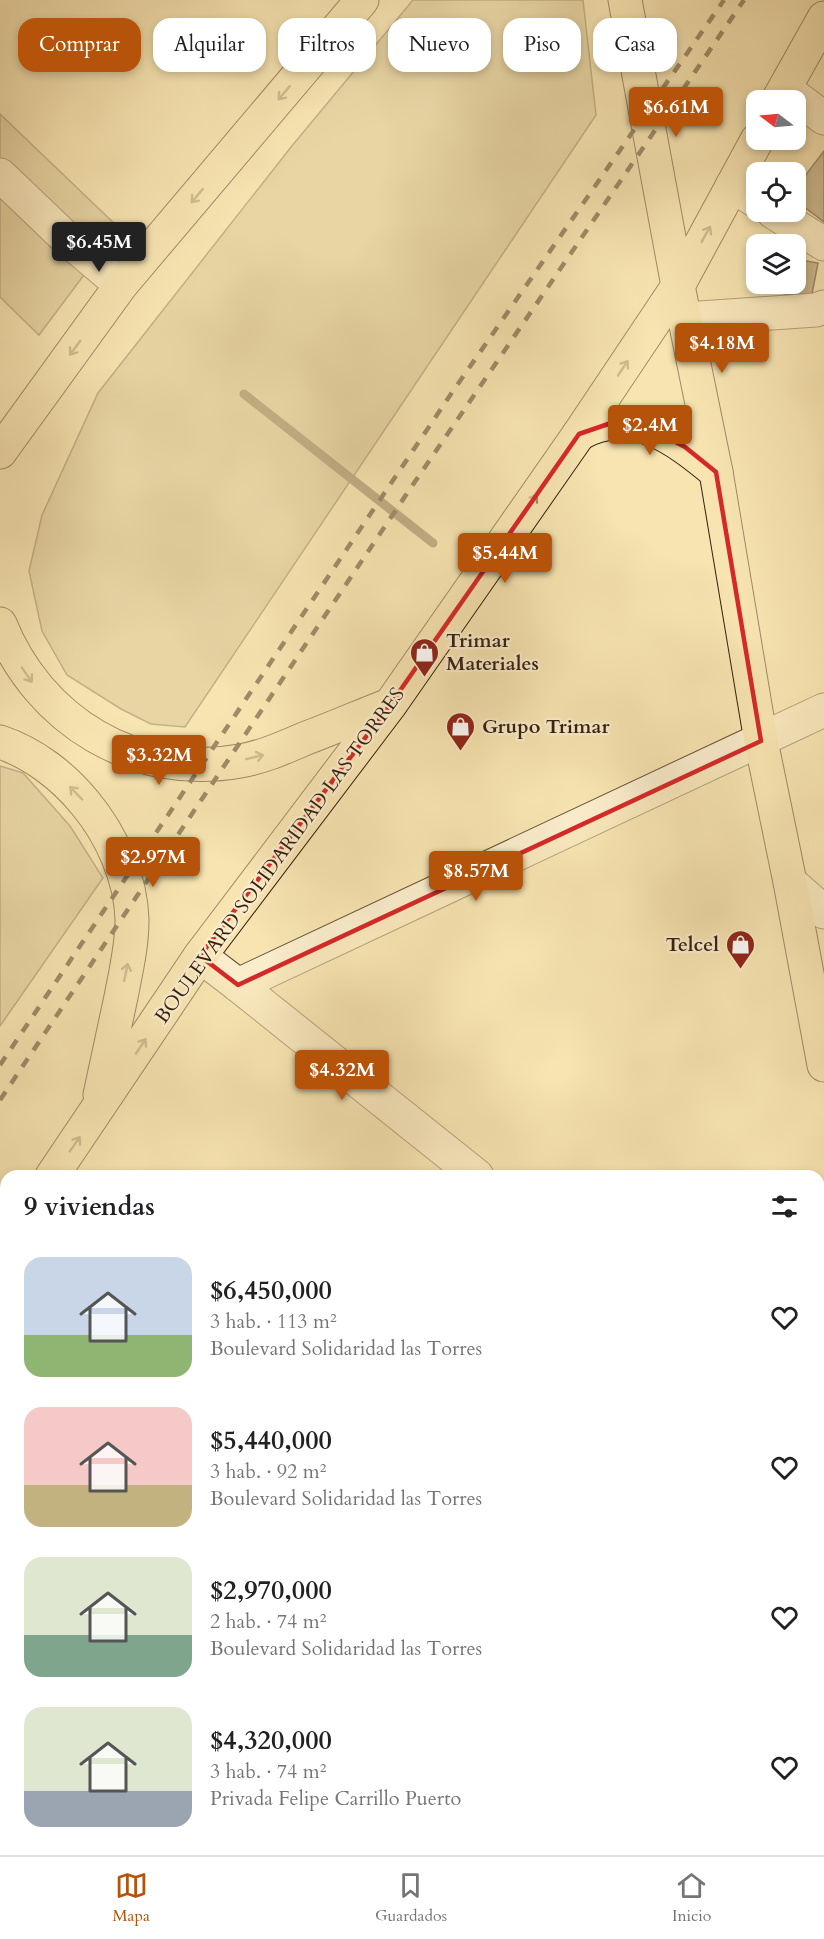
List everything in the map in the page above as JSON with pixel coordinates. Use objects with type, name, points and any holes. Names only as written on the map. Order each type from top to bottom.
[{"type":"main road","points":[[0,477],[7,443],[121,285],[362,0]]},
{"type":"main road","points":[[625,0],[678,286],[716,472],[761,741],[824,1065]]},
{"type":"main road","points":[[785,90],[824,18]]},
{"type":"main road","name":"BOULEVARD SOLIDARIDAD LAS TORRES","points":[[56,1170],[200,956],[390,705],[744,193],[755,150]]},
{"type":"main road","points":[[579,434],[591,427],[614,422],[649,428],[685,447],[716,472]]},
{"type":"main road","points":[[0,624],[13,653],[29,679],[72,722],[98,738],[152,759],[181,764],[211,765],[240,761],[268,754],[390,705]]},
{"type":"main road","points":[[0,742],[34,758],[77,793],[109,838],[128,890],[132,918],[131,948],[97,1112]]},
{"type":"street","points":[[806,108],[824,118]]},
{"type":"street","points":[[0,175],[69,241],[121,285]]},
{"type":"street","points":[[789,222],[824,244]]},
{"type":"street","points":[[685,319],[816,310],[824,307]]},
{"type":"street","points":[[238,986],[824,710]]},
{"type":"street","points":[[790,882],[824,912]]},
{"type":"street","points":[[200,956],[469,1170]]},
{"type":"highlighted area","points":[[614,422],[649,428],[685,447],[716,472],[761,741],[238,985],[200,956],[390,705],[579,434]]},
{"type":"shaded area","points":[[413,0],[583,0],[596,115],[185,727],[151,724],[121,709],[67,675],[42,631],[29,571],[42,515],[98,393],[291,147],[353,72],[376,72],[376,45],[388,30],[388,72],[491,72],[491,18],[398,18]]},
{"type":"shaded area","points":[[0,114],[119,228],[39,335],[0,297]]},
{"type":"shaded area","points":[[0,766],[23,773],[70,826],[103,878],[0,1026]]},
{"type":"building","points":[[824,151],[824,222],[806,208],[806,175]]},
{"type":"building","points":[[806,261],[818,263],[811,299],[786,294],[806,294]]},
{"type":"waterway","points":[[244,394],[433,543]]},
{"type":"railway","points":[[0,1065],[451,394],[724,0]]},
{"type":"railway","points":[[0,1100],[412,486],[744,0]]},
{"type":"place","name":"Trimar Materiales","points":[[425,678]]},
{"type":"place","name":"Grupo Trimar","points":[[461,752]]},
{"type":"place","name":"Telcel","points":[[740,970]]}]
